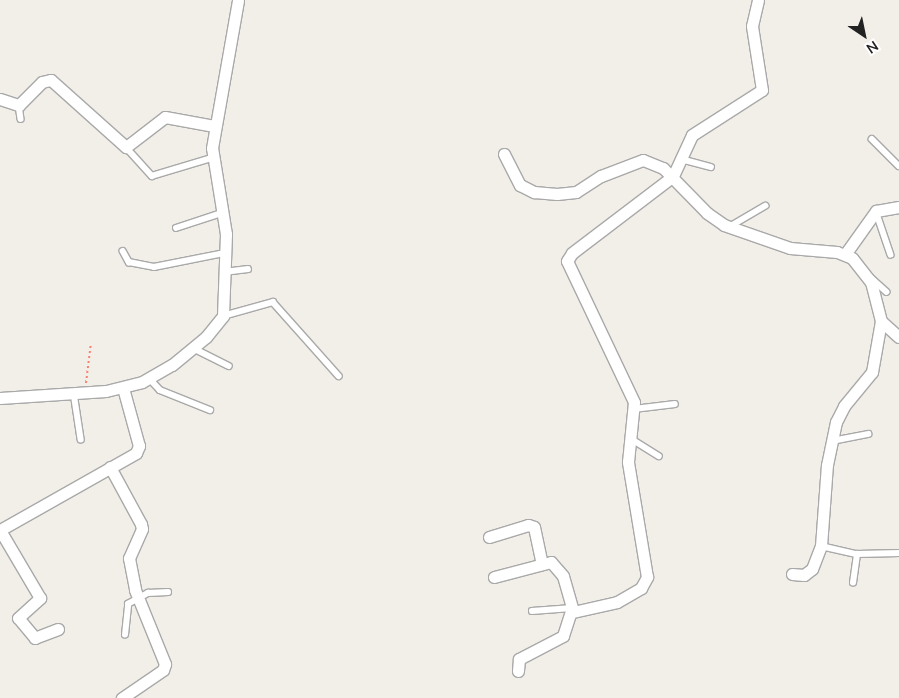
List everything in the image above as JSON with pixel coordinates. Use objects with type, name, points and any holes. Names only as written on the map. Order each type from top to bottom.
[{"type":"street","points":[[0,398],[123,388],[149,378],[193,348],[223,316],[225,253],[222,213],[212,158],[214,126],[238,0]]},
{"type":"street","points":[[573,610],[607,606],[646,583],[628,462],[634,410],[632,394],[567,261],[572,253],[673,176],[692,136],[762,90],[752,26],[758,0]]},
{"type":"street","points":[[0,99],[19,106],[42,82],[51,80],[126,147],[166,117],[214,126]]},
{"type":"street","points":[[504,154],[520,185],[534,192],[576,192],[601,176],[644,160],[673,176],[707,213],[729,226],[790,248],[846,253],[866,276],[881,321],[872,372],[839,414],[832,442],[821,546],[812,569],[804,575],[792,574]]},
{"type":"street","points":[[846,253],[876,211],[899,207]]},
{"type":"street","points":[[881,321],[899,337]]},
{"type":"street","points":[[58,629],[35,638],[18,618],[40,598],[0,530],[131,457],[139,446],[123,388]]},
{"type":"street","points":[[110,467],[142,529],[129,553],[138,596],[165,667],[122,698]]},
{"type":"street","points":[[489,537],[528,525],[534,527],[542,564]]},
{"type":"street","points":[[494,577],[551,562],[559,568],[573,610],[564,636],[519,660],[518,671]]},
{"type":"lane","points":[[19,106],[20,119]]},
{"type":"lane","points":[[872,140],[899,166]]},
{"type":"lane","points":[[126,147],[152,176],[212,158]]},
{"type":"lane","points":[[681,159],[711,167]]},
{"type":"lane","points":[[729,226],[765,206]]},
{"type":"lane","points":[[876,211],[890,255]]},
{"type":"lane","points":[[176,228],[222,213]]},
{"type":"lane","points":[[123,251],[129,262],[154,267],[225,253]]},
{"type":"lane","points":[[224,272],[248,269]]},
{"type":"lane","points":[[866,276],[874,276],[887,292]]},
{"type":"lane","points":[[223,316],[273,302],[339,376]]},
{"type":"lane","points":[[193,348],[229,366]]},
{"type":"lane","points":[[149,378],[160,390],[210,410]]},
{"type":"lane","points":[[79,393],[81,439]]},
{"type":"lane","points":[[634,410],[675,404]]},
{"type":"lane","points":[[832,442],[868,434]]},
{"type":"lane","points":[[630,438],[658,456]]},
{"type":"lane","points":[[821,546],[857,554],[899,553]]},
{"type":"lane","points":[[853,584],[857,554]]},
{"type":"lane","points":[[125,635],[128,604],[138,596],[168,592]]},
{"type":"lane","points":[[532,611],[573,610]]},
{"type":"path","points":[[79,393],[91,345]]}]
